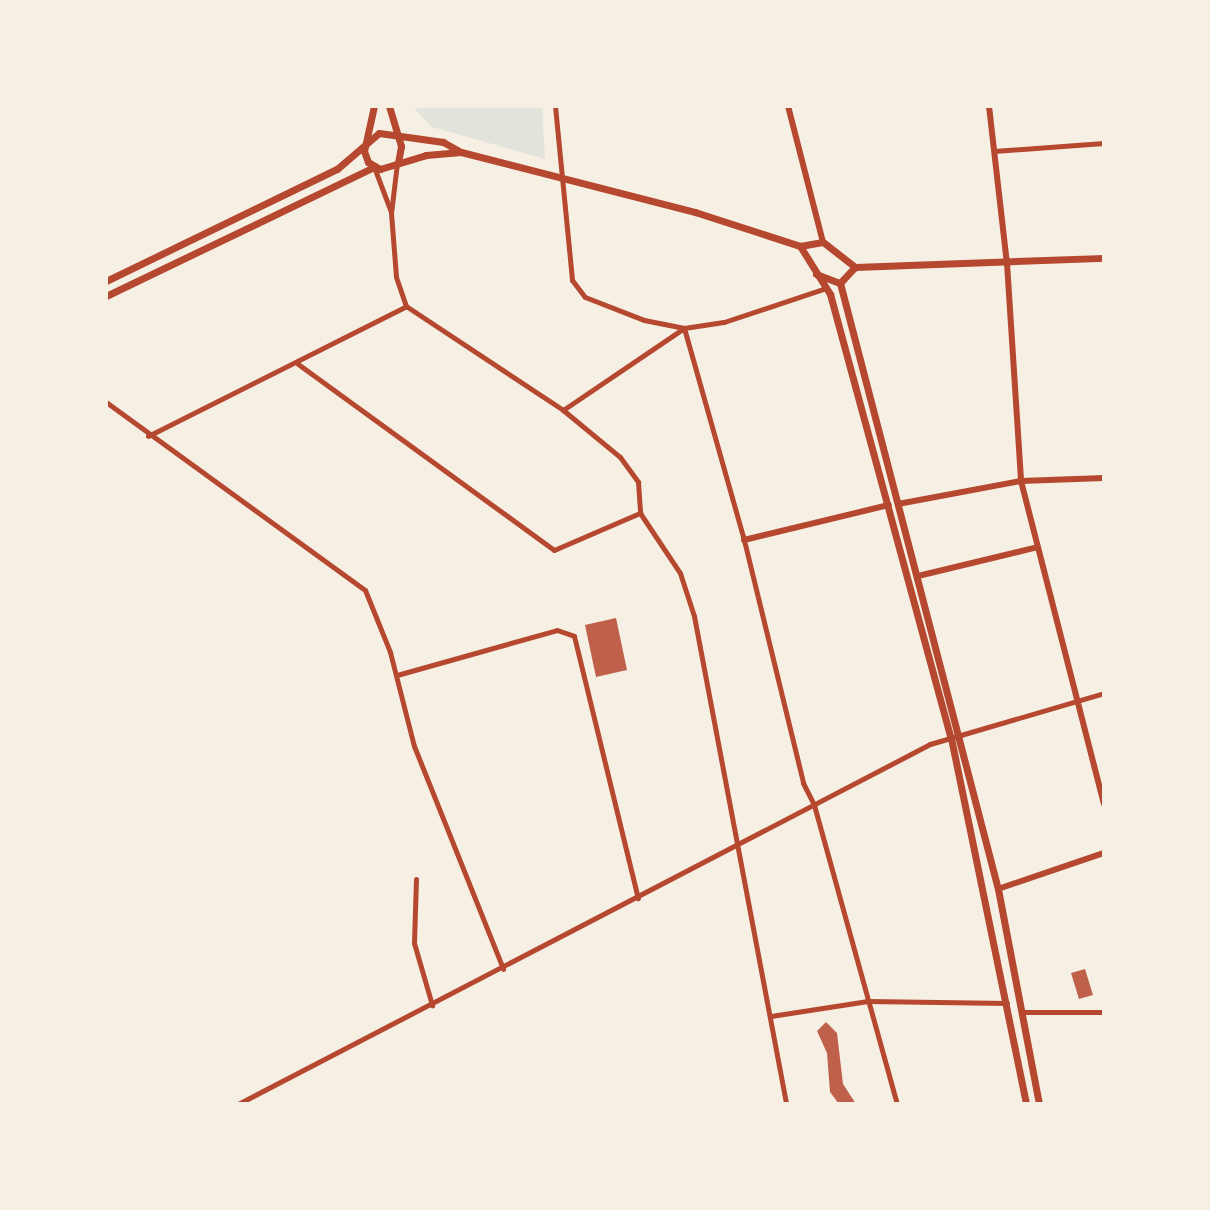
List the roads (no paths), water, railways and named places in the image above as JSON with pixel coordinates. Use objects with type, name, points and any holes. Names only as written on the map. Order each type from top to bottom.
[{"type":"main road","points":[[374,106],[365,155],[374,167]]},
{"type":"main road","points":[[389,106],[394,136],[401,146],[397,163]]},
{"type":"main road","points":[[106,281],[337,169],[362,152],[366,142],[379,133],[443,142],[461,152],[560,174],[800,246],[823,242],[855,267],[1104,258]]},
{"type":"main road","points":[[106,296],[374,167],[386,169],[397,163],[461,152]]},
{"type":"main road","points":[[800,246],[828,291],[918,576],[998,889],[1039,1104]]},
{"type":"main road","points":[[840,283],[855,267]]},
{"type":"main road","points":[[816,274],[840,283]]},
{"type":"main road","points":[[840,283],[951,738],[1008,1003],[1026,1104]]},
{"type":"street","points":[[555,106],[572,280],[585,297],[644,320],[684,328],[724,322],[828,291]]},
{"type":"street","points":[[788,106],[823,242]]},
{"type":"street","points":[[989,106],[1007,263],[1021,481],[1104,801]]},
{"type":"street","points":[[994,151],[1104,143]]},
{"type":"street","points":[[397,163],[391,213],[396,277],[406,306],[563,410],[620,457],[638,482],[640,513],[680,573],[694,616],[740,845],[786,1104]]},
{"type":"street","points":[[374,167],[391,213]]},
{"type":"street","points":[[148,436],[298,364],[406,306]]},
{"type":"street","points":[[563,410],[684,328]]},
{"type":"street","points":[[684,328],[744,540],[803,783],[814,805],[897,1104]]},
{"type":"street","points":[[298,364],[554,550],[640,513]]},
{"type":"street","points":[[106,402],[148,436],[365,590],[397,675],[419,760],[503,969]]},
{"type":"street","points":[[744,540],[894,505],[1021,481],[1104,478]]},
{"type":"street","points":[[918,576],[1038,547]]},
{"type":"street","points":[[397,675],[557,630],[574,636],[638,898]]},
{"type":"street","points":[[238,1104],[814,805],[951,738],[1077,698],[1104,693]]},
{"type":"street","points":[[998,889],[1104,853]]},
{"type":"street","points":[[416,879],[414,943],[432,1005]]},
{"type":"street","points":[[771,1016],[868,1001],[1008,1003]]},
{"type":"street","points":[[1023,1012],[1104,1012]]}]
